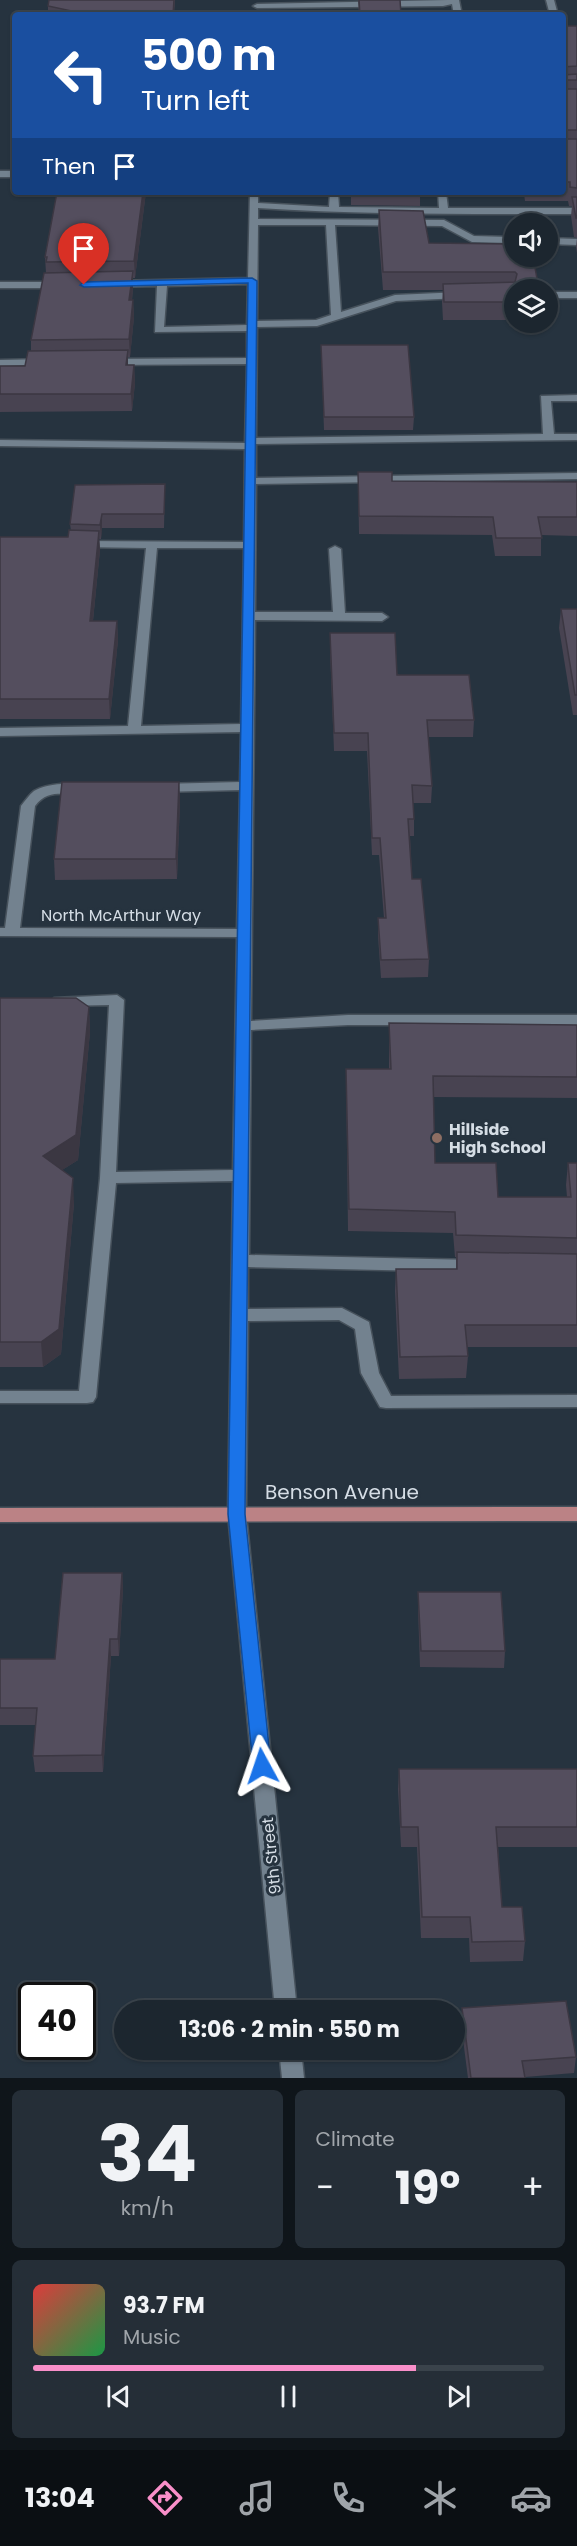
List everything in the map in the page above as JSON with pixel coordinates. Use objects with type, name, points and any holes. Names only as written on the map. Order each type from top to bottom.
[{"type":"main road","name":"Benson Avenue","points":[[0,1515],[577,1514]]},
{"type":"street","points":[[256,3],[443,4],[455,0]]},
{"type":"street","points":[[334,195],[334,210]]},
{"type":"street","points":[[441,195],[444,211]]},
{"type":"street","points":[[254,199],[334,210],[577,211]]},
{"type":"street","name":"9th Street","points":[[254,199],[237,1514],[285,2000]]},
{"type":"street","points":[[253,222],[444,223],[472,239],[504,240]]},
{"type":"street","points":[[330,223],[336,318]]},
{"type":"street","points":[[558,241],[577,242]]},
{"type":"street","points":[[101,284],[252,281]]},
{"type":"street","points":[[162,284],[159,330],[317,323],[395,298],[474,295]]},
{"type":"street","points":[[0,285],[74,285]]},
{"type":"street","points":[[558,295],[577,295]]},
{"type":"street","points":[[98,362],[252,361]]},
{"type":"street","points":[[0,363],[51,362]]},
{"type":"street","points":[[549,438],[545,398],[577,398]]},
{"type":"street","points":[[0,443],[123,446],[577,437]]},
{"type":"street","points":[[249,481],[577,476]]},
{"type":"street","points":[[70,544],[249,545]]},
{"type":"street","points":[[134,730],[152,544]]},
{"type":"street","points":[[335,549],[339,616]]},
{"type":"street","points":[[248,616],[382,616]]},
{"type":"street","points":[[0,732],[246,728]]},
{"type":"street","points":[[146,788],[245,786]]},
{"type":"street","points":[[6,932],[28,806],[33,796],[50,789],[90,789]]},
{"type":"street","name":"North McArthur Way","points":[[6,932],[243,933]]},
{"type":"street","points":[[0,1397],[87,1397],[108,1178],[117,1000],[47,1001]]},
{"type":"street","points":[[242,1026],[348,1020],[577,1020]]},
{"type":"street","points":[[108,1178],[240,1175]]},
{"type":"street","points":[[240,1261],[486,1266]]},
{"type":"street","points":[[239,1315],[342,1314],[363,1326],[370,1373],[386,1402],[577,1401]]},
{"type":"street","points":[[291,2060],[293,2078]]},
{"type":"building","points":[[49,0],[174,0],[173,12],[76,12],[48,6]]},
{"type":"building","points":[[359,0],[400,0],[401,12],[360,12]]},
{"type":"building","points":[[566,26],[577,26],[577,66],[566,67]]},
{"type":"building","points":[[577,74],[577,80],[566,80],[566,75]]},
{"type":"building","points":[[566,89],[577,89],[577,130],[566,130]]},
{"type":"building","points":[[566,139],[577,139],[577,188],[570,187],[570,182],[566,182]]},
{"type":"building","points":[[56,195],[143,195],[134,261],[46,262],[47,257],[45,257]]},
{"type":"building","points":[[572,197],[577,197],[577,218],[576,218]]},
{"type":"building","points":[[379,210],[423,211],[429,243],[504,244],[504,267],[535,267],[537,279],[516,279],[515,272],[383,272]]},
{"type":"building","points":[[133,271],[129,300],[133,300],[129,339],[31,340],[44,273]]},
{"type":"building","points":[[504,282],[504,302],[444,302],[443,284]]},
{"type":"building","points":[[321,345],[408,345],[414,417],[324,417]]},
{"type":"building","points":[[128,350],[126,365],[134,365],[131,394],[0,394],[0,366],[25,366],[28,351]]},
{"type":"building","points":[[358,472],[392,472],[392,481],[577,482],[577,517],[538,517],[542,538],[496,538],[493,517],[359,516]]},
{"type":"building","points":[[165,484],[164,514],[102,514],[100,525],[70,524],[75,485]]},
{"type":"building","points":[[69,530],[99,531],[90,621],[117,621],[109,699],[0,699],[0,537],[68,537]]},
{"type":"building","points":[[561,609],[577,609],[577,695],[575,695]]},
{"type":"building","points":[[330,633],[395,633],[397,675],[469,675],[474,720],[427,720],[432,786],[412,785],[414,819],[408,819],[412,879],[421,879],[429,959],[381,960],[378,918],[386,918],[380,838],[372,838],[368,733],[334,733]]},
{"type":"building","points":[[62,782],[179,782],[176,859],[54,859]]},
{"type":"building","points":[[0,998],[76,998],[89,1007],[76,1135],[43,1156],[73,1178],[59,1329],[41,1342],[0,1342]]},
{"type":"building","points":[[389,1023],[577,1025],[577,1077],[433,1076],[435,1163],[496,1163],[498,1197],[571,1197],[568,1163],[577,1163],[577,1238],[456,1235],[455,1212],[349,1209],[346,1069],[391,1069]]},
{"type":"building","points":[[457,1252],[577,1254],[577,1325],[465,1325],[468,1356],[400,1357],[396,1269],[457,1269]]},
{"type":"building","points":[[63,1573],[122,1573],[118,1639],[110,1639],[102,1755],[33,1756],[37,1708],[0,1708],[0,1659],[55,1659]]},
{"type":"building","points":[[418,1592],[501,1592],[505,1651],[421,1651]]},
{"type":"building","points":[[399,1769],[577,1769],[577,1827],[496,1827],[502,1907],[522,1907],[525,1941],[472,1942],[470,1917],[422,1917],[418,1827],[401,1827]]},
{"type":"building","points":[[566,2001],[576,2057],[522,2061],[525,2078],[471,2078],[465,2031],[465,2008]]},
{"type":"place","name":"Hillside High School","points":[[437,1138]]},
{"type":"route","points":[[84,285],[252,281],[237,1514],[262,1766]]}]
